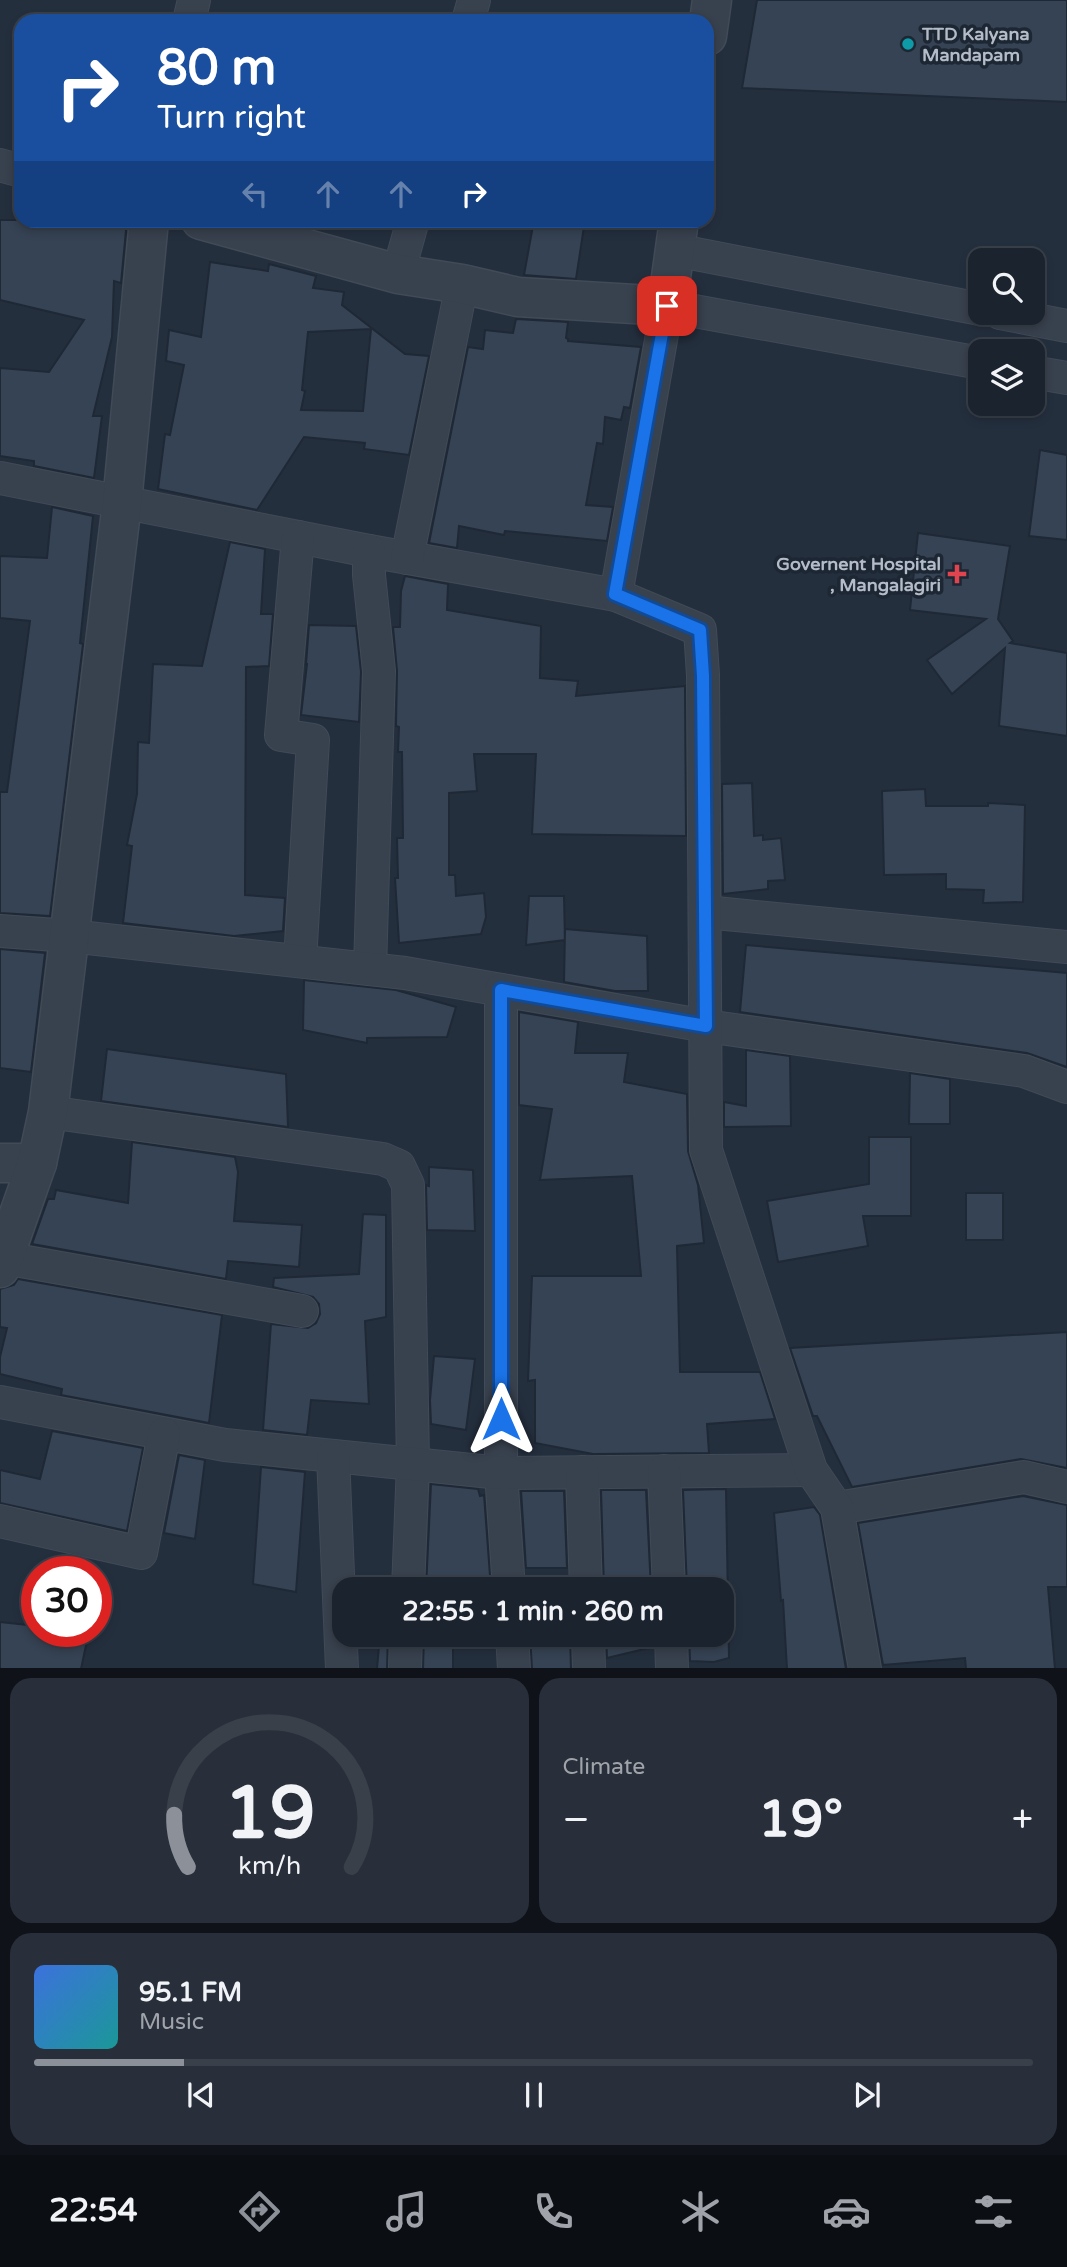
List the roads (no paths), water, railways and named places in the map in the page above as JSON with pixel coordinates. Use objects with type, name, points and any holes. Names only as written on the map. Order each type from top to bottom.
[{"type":"street","points":[[148,228],[122,503],[48,1112],[19,1163],[2,1263],[302,1311]]},
{"type":"street","points":[[230,228],[398,274],[462,284],[518,297],[667,306],[968,361]]},
{"type":"street","points":[[398,274],[411,228]]},
{"type":"street","points":[[615,594],[667,306],[677,235],[968,306]]},
{"type":"street","points":[[407,558],[462,284]]},
{"type":"street","points":[[1045,322],[1067,326]]},
{"type":"street","points":[[1045,374],[1067,378]]},
{"type":"street","points":[[0,478],[369,551],[615,594],[700,630],[703,676],[706,1150],[811,1470],[837,1508],[865,1668]]},
{"type":"street","points":[[298,537],[281,735],[313,740],[300,961]]},
{"type":"street","points":[[369,551],[379,671],[370,969]]},
{"type":"street","points":[[705,912],[1067,947]]},
{"type":"street","points":[[0,931],[70,936],[370,969],[706,1026],[1024,1071],[1067,1087]]},
{"type":"street","points":[[501,990],[501,1473],[508,1577]]},
{"type":"street","points":[[48,1112],[383,1158],[399,1166],[408,1185],[413,1464],[408,1577]]},
{"type":"street","points":[[0,1402],[225,1445],[501,1473],[811,1470]]},
{"type":"street","points":[[0,1521],[141,1553],[164,1434]]},
{"type":"street","points":[[333,1457],[342,1668]]},
{"type":"street","points":[[664,1471],[668,1577]]},
{"type":"street","points":[[582,1472],[586,1577]]},
{"type":"street","points":[[837,1508],[1024,1477],[1067,1487]]},
{"type":"street","points":[[405,1668],[406,1647]]},
{"type":"street","points":[[513,1647],[514,1668]]},
{"type":"street","points":[[588,1647],[589,1668]]},
{"type":"street","points":[[671,1647],[672,1668]]},
{"type":"place","name":"TTD Kalyana Mandapam","points":[[908,44]]},
{"type":"place","name":"Governent Hospital , Mangalagiri","points":[[957,574]]}]
